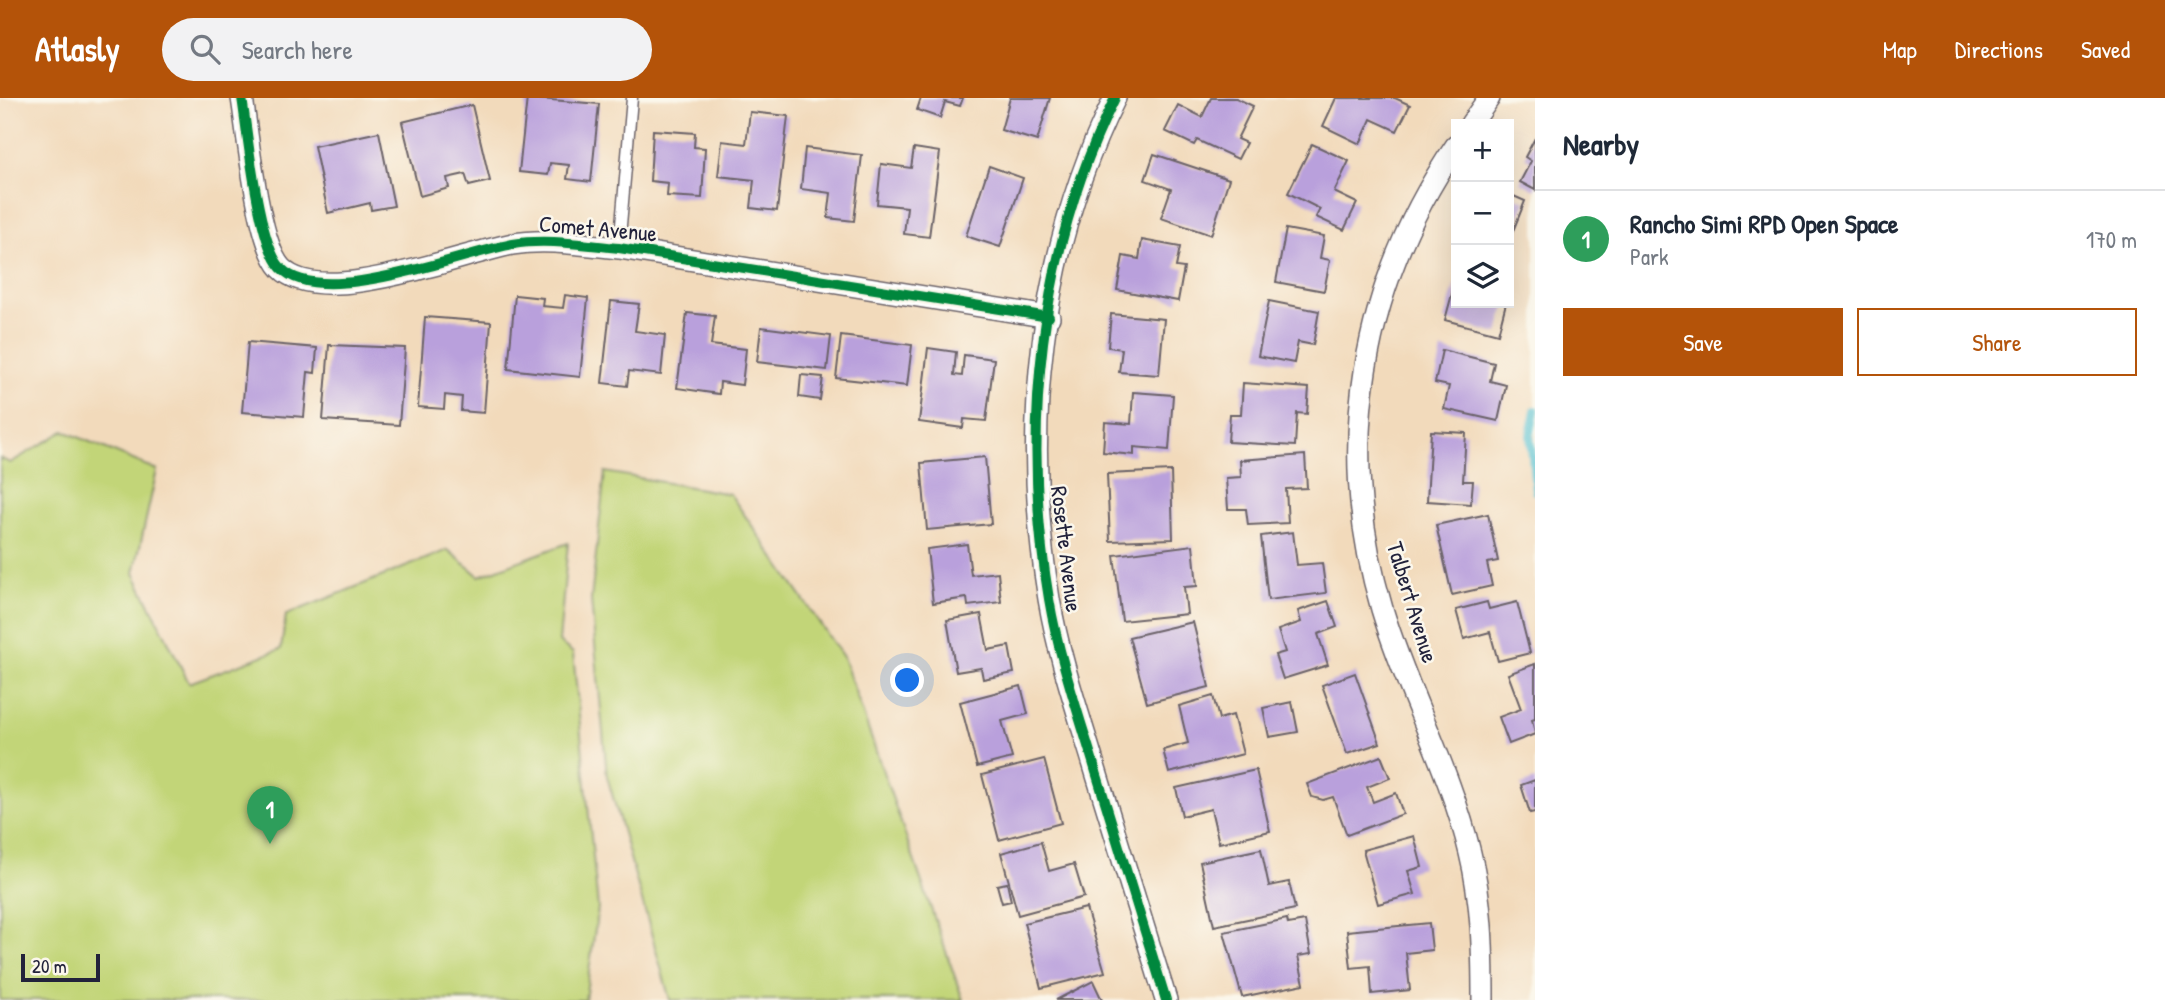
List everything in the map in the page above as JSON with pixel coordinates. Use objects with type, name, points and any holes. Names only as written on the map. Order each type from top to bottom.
[{"type":"street","name":"Comet Avenue","points":[[242,98],[265,237],[281,269],[307,281],[354,284],[515,244],[554,242],[619,248],[1049,317]]},
{"type":"street","name":"Rosette Avenue","points":[[1115,98],[1077,190],[1058,257],[1038,394],[1036,464],[1039,528],[1049,601],[1070,687],[1166,1000]]},
{"type":"street","points":[[1474,119],[1489,98]]},
{"type":"street","name":"Talbert Avenue","points":[[1451,154],[1436,176],[1394,259],[1368,342],[1357,434],[1364,531],[1382,610],[1455,801],[1471,855],[1483,942],[1483,1000]]},
{"type":"lane","points":[[619,248],[632,98]]},
{"type":"green space","points":[[64,431],[157,470],[134,573],[189,683],[281,649],[286,615],[448,550],[479,576],[568,543],[559,642],[573,653],[598,908],[585,1000],[0,1000],[0,458],[10,463]]},
{"type":"green space","points":[[605,472],[730,494],[843,657],[963,1000],[670,1000],[607,776],[591,600]]},
{"type":"building","points":[[527,98],[599,104],[591,182],[567,179],[569,165],[550,163],[548,175],[519,172]]},
{"type":"building","points":[[921,98],[963,98],[960,106],[945,102],[940,118],[917,110]]},
{"type":"building","points":[[1010,98],[1050,98],[1037,141],[1001,130]]},
{"type":"building","points":[[1211,98],[1236,98],[1253,106],[1237,139],[1246,143],[1238,159],[1197,140],[1194,145],[1165,131],[1178,105],[1202,117]]},
{"type":"building","points":[[1336,98],[1395,98],[1410,105],[1397,131],[1371,119],[1360,144],[1323,126]]},
{"type":"building","points":[[472,105],[490,181],[469,186],[465,174],[447,178],[449,188],[420,196],[402,122]]},
{"type":"building","points":[[750,112],[788,116],[777,211],[751,208],[754,180],[718,176],[722,141],[746,144]]},
{"type":"building","points":[[653,130],[695,133],[694,147],[705,148],[702,198],[667,196],[668,183],[650,181]]},
{"type":"building","points":[[379,132],[394,206],[371,210],[370,203],[328,213],[314,146]]},
{"type":"building","points":[[1535,138],[1535,190],[1520,182],[1531,161],[1525,157]]},
{"type":"building","points":[[1312,144],[1349,161],[1334,192],[1357,203],[1344,230],[1316,217],[1320,209],[1288,193]]},
{"type":"building","points":[[805,148],[862,155],[854,221],[828,218],[831,193],[801,189]]},
{"type":"building","points":[[914,148],[940,152],[929,237],[904,234],[907,207],[877,204],[881,164],[911,168]]},
{"type":"building","points":[[1154,154],[1229,179],[1211,235],[1161,218],[1171,189],[1145,180]]},
{"type":"building","points":[[989,166],[1023,178],[1000,247],[966,236]]},
{"type":"building","points":[[1514,196],[1525,201],[1514,228]]},
{"type":"building","points":[[1286,229],[1324,236],[1320,258],[1330,260],[1324,291],[1276,282]]},
{"type":"building","points":[[1142,240],[1180,247],[1176,267],[1184,268],[1178,301],[1117,290],[1123,256],[1139,259]]},
{"type":"building","points":[[515,295],[543,298],[542,306],[563,308],[565,295],[588,298],[580,377],[508,369]]},
{"type":"building","points":[[1451,298],[1451,308],[1505,308],[1498,334],[1445,320]]},
{"type":"building","points":[[611,301],[639,304],[635,331],[665,335],[661,375],[629,371],[627,386],[602,383]]},
{"type":"building","points":[[1269,301],[1319,311],[1313,345],[1298,342],[1294,363],[1258,356]]},
{"type":"building","points":[[687,313],[715,316],[711,345],[746,349],[742,385],[720,382],[719,394],[677,388]]},
{"type":"building","points":[[1111,314],[1164,319],[1159,375],[1119,372],[1122,349],[1108,347]]},
{"type":"building","points":[[425,317],[491,322],[484,413],[461,411],[462,397],[445,395],[444,409],[418,407]]},
{"type":"building","points":[[761,327],[831,336],[827,370],[757,362]]},
{"type":"building","points":[[841,336],[912,345],[907,386],[836,378]]},
{"type":"building","points":[[248,342],[317,348],[315,373],[308,372],[304,417],[242,412]]},
{"type":"building","points":[[329,345],[405,348],[399,425],[323,420]]},
{"type":"building","points":[[928,348],[956,352],[954,375],[962,376],[964,355],[994,359],[986,421],[964,419],[963,428],[919,422]]},
{"type":"building","points":[[1442,350],[1494,363],[1490,381],[1506,385],[1498,421],[1444,409],[1449,386],[1435,383]]},
{"type":"building","points":[[801,375],[823,377],[820,400],[799,397]]},
{"type":"building","points":[[1243,383],[1309,388],[1307,414],[1297,413],[1295,446],[1228,442],[1230,414],[1241,414]]},
{"type":"building","points":[[1133,392],[1173,395],[1169,450],[1134,447],[1134,455],[1103,452],[1105,422],[1131,424]]},
{"type":"building","points":[[1431,431],[1466,433],[1463,481],[1473,481],[1471,504],[1427,501]]},
{"type":"building","points":[[1305,455],[1307,488],[1286,489],[1288,523],[1248,525],[1246,509],[1228,509],[1226,478],[1241,477],[1240,460]]},
{"type":"building","points":[[985,457],[991,524],[927,530],[921,463]]},
{"type":"building","points":[[1171,471],[1173,539],[1110,541],[1107,474]]},
{"type":"building","points":[[1488,514],[1498,561],[1487,563],[1492,586],[1452,595],[1436,525]]},
{"type":"building","points":[[1293,532],[1297,565],[1322,563],[1326,593],[1268,600],[1261,536]]},
{"type":"building","points":[[967,544],[971,575],[998,572],[1001,602],[968,606],[967,598],[933,603],[927,549]]},
{"type":"building","points":[[1193,545],[1197,586],[1184,587],[1187,614],[1122,621],[1114,555]]},
{"type":"building","points":[[1328,601],[1337,627],[1318,634],[1328,665],[1283,679],[1275,655],[1285,652],[1278,630],[1301,622],[1298,611]]},
{"type":"building","points":[[1487,602],[1489,609],[1517,602],[1530,653],[1498,661],[1490,632],[1464,639],[1456,610]]},
{"type":"building","points":[[981,614],[988,650],[1009,646],[1014,673],[983,679],[981,668],[956,672],[947,620]]},
{"type":"building","points":[[1193,622],[1209,687],[1147,703],[1129,637]]},
{"type":"building","points":[[1535,664],[1535,719],[1532,720],[1535,734],[1509,744],[1499,717],[1521,709],[1508,674]]},
{"type":"building","points":[[1355,673],[1380,743],[1347,754],[1322,685]]},
{"type":"building","points":[[1021,686],[1028,714],[1002,721],[1012,758],[977,767],[960,702]]},
{"type":"building","points":[[1213,696],[1219,719],[1233,715],[1243,754],[1169,773],[1163,750],[1188,743],[1179,706]]},
{"type":"building","points":[[1292,702],[1298,732],[1269,737],[1263,708]]},
{"type":"building","points":[[1381,756],[1390,778],[1367,787],[1373,802],[1396,793],[1403,814],[1347,835],[1333,797],[1323,800],[1312,797],[1307,784]]},
{"type":"building","points":[[1044,759],[1061,823],[999,840],[982,775]]},
{"type":"building","points":[[1256,770],[1270,831],[1219,843],[1211,809],[1182,816],[1176,788]]},
{"type":"building","points":[[1535,780],[1535,812],[1530,813],[1521,785]]},
{"type":"building","points":[[1414,836],[1422,867],[1408,871],[1415,894],[1378,904],[1363,850]]},
{"type":"building","points":[[1041,842],[1049,871],[1074,864],[1084,897],[1018,915],[1001,853]]},
{"type":"building","points":[[1261,849],[1269,886],[1289,882],[1295,909],[1214,926],[1200,862]]},
{"type":"building","points":[[1007,883],[1011,901],[1002,903],[997,885]]},
{"type":"building","points":[[1086,908],[1105,972],[1041,988],[1024,923]]},
{"type":"building","points":[[1287,919],[1288,924],[1305,921],[1311,954],[1298,956],[1304,984],[1242,997],[1224,932]]},
{"type":"building","points":[[1429,923],[1432,950],[1406,953],[1410,990],[1372,994],[1370,966],[1351,968],[1347,931]]},
{"type":"building","points":[[1093,981],[1102,1000],[1056,1000]]},
{"type":"waterway","points":[[1535,410],[1530,435],[1535,491]]},
{"type":"cycle path","points":[[242,98],[255,188],[266,237],[281,268],[300,279],[327,283],[359,281],[428,267],[513,244],[553,242],[619,248],[1049,317]]},
{"type":"cycle path","points":[[1115,98],[1089,156],[1053,279],[1043,343],[1037,472],[1041,536],[1058,643],[1166,1000]]},
{"type":"place","name":"Rancho Simi RPD Open Space","points":[[270,844]]}]
